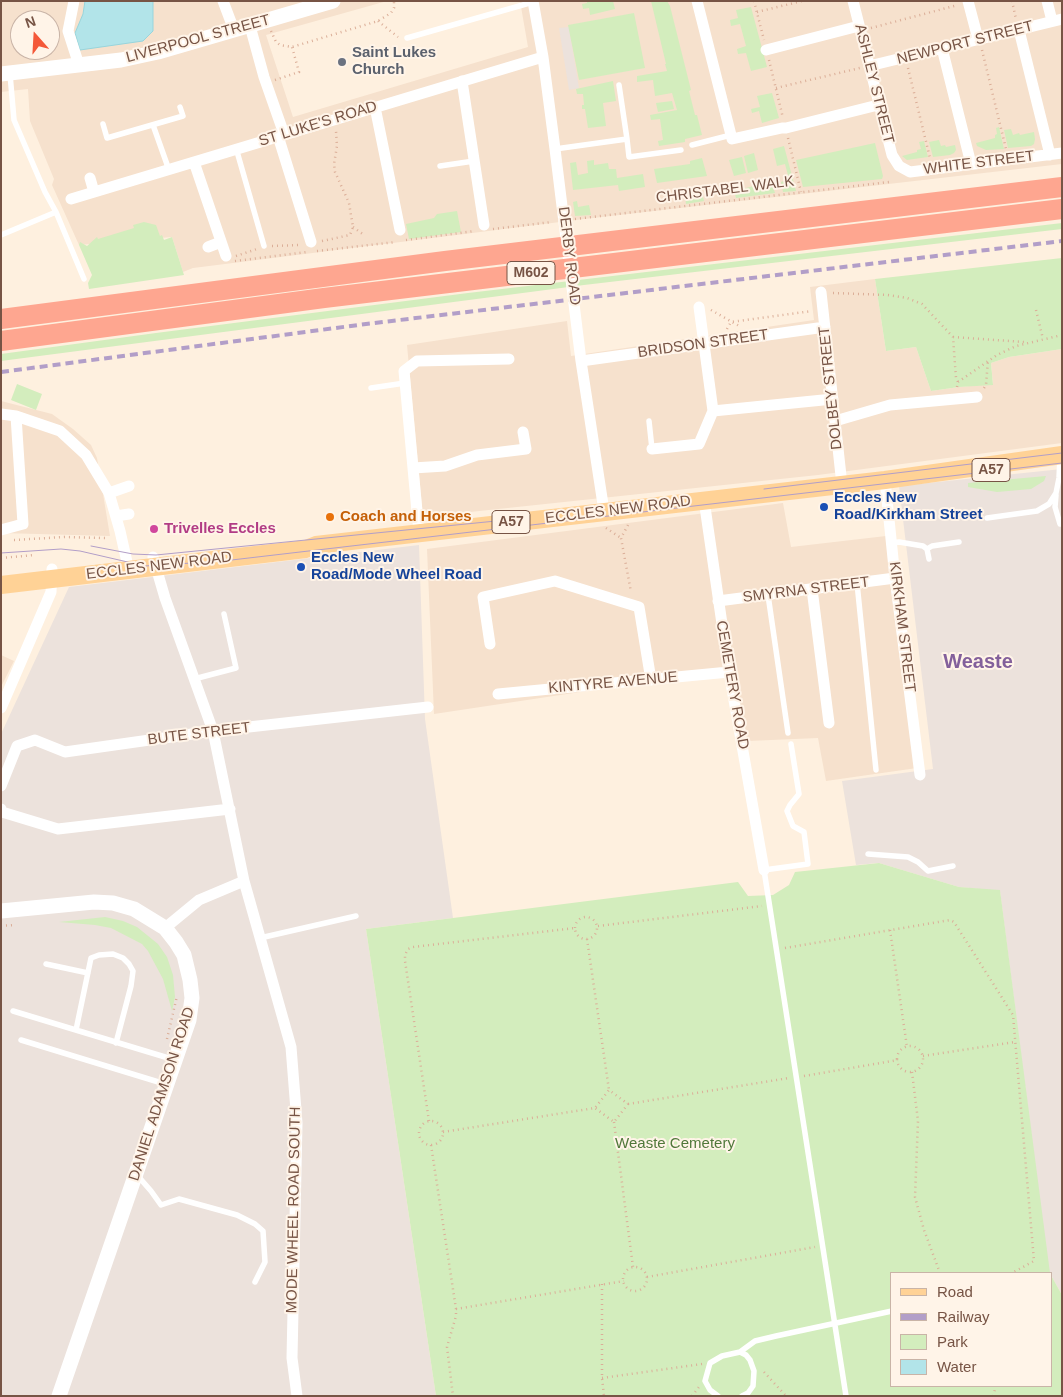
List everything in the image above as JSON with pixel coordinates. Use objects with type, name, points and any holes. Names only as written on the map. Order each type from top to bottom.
[{"type":"highway","name":"M602","points":[[1,319],[436,262],[1062,187]]},
{"type":"highway","name":"M602","points":[[1,341],[324,298],[1062,209]]},
{"type":"main road","name":"ECCLES NEW ROAD","points":[[1,584],[52,574],[154,562],[306,549],[316,545],[418,533],[602,518],[704,500],[1061,459]]},
{"type":"main road","name":"ECCLES NEW ROAD","points":[[1,574],[52,574]]},
{"type":"street","points":[[74,1],[68,31],[79,65]]},
{"type":"street","points":[[223,1],[234,30]]},
{"type":"street","name":"LIVERPOOL STREET","points":[[6,74],[130,58],[250,26],[333,1]]},
{"type":"street","name":"DERBY ROAD","points":[[533,1],[543,57],[565,221],[602,518]]},
{"type":"street","points":[[696,1],[732,139],[786,128],[878,105]]},
{"type":"street","name":"ASHLEY STREET","points":[[853,1],[865,27],[864,67],[878,105],[892,156],[899,166]]},
{"type":"street","points":[[1047,1],[1057,20]]},
{"type":"street","points":[[965,3],[978,39]]},
{"type":"street","name":"NEWPORT STREET","points":[[864,67],[1057,20]]},
{"type":"street","points":[[250,26],[281,135],[316,242]]},
{"type":"street","points":[[766,50],[865,27]]},
{"type":"street","points":[[1019,30],[1056,154]]},
{"type":"street","points":[[942,48],[971,164]]},
{"type":"street","name":"ST LUKE'S ROAD","points":[[71,199],[543,57]]},
{"type":"street","points":[[462,81],[482,229]]},
{"type":"street","points":[[375,107],[400,230]]},
{"type":"street","name":"WHITE STREET","points":[[899,166],[910,172],[1056,154]]},
{"type":"street","points":[[194,162],[226,256]]},
{"type":"street","points":[[90,178],[94,192]]},
{"type":"street","points":[[208,247],[221,242]]},
{"type":"street","name":"DOLBEY STREET","points":[[821,292],[842,484]]},
{"type":"street","points":[[652,449],[699,444],[713,412],[699,307]]},
{"type":"street","name":"BRIDSON STREET","points":[[581,360],[825,327]]},
{"type":"street","points":[[418,533],[404,372],[417,361],[509,359]]},
{"type":"street","points":[[835,421],[890,405],[977,397]]},
{"type":"street","points":[[713,412],[832,399]]},
{"type":"street","points":[[1,414],[16,416],[60,431],[86,455],[109,492],[128,565]]},
{"type":"street","points":[[1,530],[23,524],[16,416]]},
{"type":"street","points":[[412,468],[445,466],[477,455],[526,449],[523,432]]},
{"type":"street","name":"KIRKHAM STREET","points":[[885,480],[895,578],[920,775]]},
{"type":"street","points":[[109,492],[128,486]]},
{"type":"street","name":"CEMETERY ROAD","points":[[704,500],[729,672],[764,870]]},
{"type":"street","points":[[116,516],[129,514]]},
{"type":"street","name":"MODE WHEEL ROAD SOUTH","points":[[154,562],[213,732],[244,881],[291,1047],[296,1113],[292,1358],[297,1396]]},
{"type":"street","points":[[1,708],[52,592],[52,574]]},
{"type":"street","name":"SMYRNA STREET","points":[[718,600],[895,578]]},
{"type":"street","points":[[490,644],[484,598],[555,581],[639,607],[651,680]]},
{"type":"street","points":[[812,589],[829,723]]},
{"type":"street","name":"KINTYRE AVENUE","points":[[498,694],[729,672]]},
{"type":"street","name":"BUTE STREET","points":[[1,786],[17,746],[34,740],[64,752],[428,706]]},
{"type":"street","points":[[1,809],[2,812],[58,829],[230,809]]},
{"type":"street","points":[[165,928],[199,900],[244,881]]},
{"type":"street","name":"DANIEL ADAMSON ROAD","points":[[1,911],[94,902],[113,903],[134,909],[165,928],[184,955],[190,980],[192,998],[188,1020],[168,1058],[167,1085],[59,1396]]},
{"type":"lane","points":[[407,38],[533,1]]},
{"type":"lane","points":[[6,74],[14,120],[84,279]]},
{"type":"lane","points":[[619,85],[629,157],[681,150]]},
{"type":"lane","points":[[103,124],[107,138],[183,116],[180,107]]},
{"type":"lane","points":[[153,125],[169,170]]},
{"type":"lane","points":[[692,145],[731,135]]},
{"type":"lane","points":[[555,149],[627,139]]},
{"type":"lane","points":[[236,148],[264,246]]},
{"type":"lane","points":[[440,166],[474,161]]},
{"type":"lane","points":[[1,235],[56,212]]},
{"type":"lane","points":[[371,388],[405,383]]},
{"type":"lane","points":[[650,420],[652,449]]},
{"type":"lane","points":[[1060,524],[1055,507],[1061,459]]},
{"type":"lane","points":[[987,518],[1037,511],[1049,504],[1056,493]]},
{"type":"lane","points":[[891,543],[899,542],[923,546],[927,549],[929,559]]},
{"type":"lane","points":[[927,549],[932,546],[959,542]]},
{"type":"lane","points":[[857,583],[876,770]]},
{"type":"lane","points":[[768,595],[788,734]]},
{"type":"lane","points":[[194,679],[236,668],[224,614]]},
{"type":"lane","points":[[791,744],[799,794],[790,805],[788,811],[793,826],[804,832],[808,864],[764,870],[846,1396]]},
{"type":"lane","points":[[868,854],[908,857],[918,862],[928,871],[953,866]]},
{"type":"lane","points":[[260,938],[356,916]]},
{"type":"lane","points":[[76,1030],[91,958],[99,955],[113,954],[123,958],[133,971],[131,986],[116,1043]]},
{"type":"lane","points":[[46,964],[88,973]]},
{"type":"lane","points":[[13,1011],[168,1058]]},
{"type":"lane","points":[[21,1040],[167,1085]]},
{"type":"lane","points":[[137,1175],[152,1191],[161,1206],[179,1199],[237,1215],[256,1224],[263,1231],[265,1262],[255,1282]]},
{"type":"lane","points":[[718,1396],[710,1390],[705,1381],[710,1363],[722,1356],[740,1352],[755,1341],[890,1311]]},
{"type":"lane","points":[[740,1352],[746,1355],[753,1368],[753,1386],[748,1393],[742,1396]]},
{"type":"path","points":[[273,39],[280,45],[292,47],[378,21],[391,13],[394,8],[394,1]]},
{"type":"path","points":[[754,1],[801,192]]},
{"type":"path","points":[[757,12],[802,1]]},
{"type":"path","points":[[1012,1],[1016,18]]},
{"type":"path","points":[[865,27],[965,3]]},
{"type":"path","points":[[378,21],[400,38],[407,38]]},
{"type":"path","points":[[280,78],[299,72],[292,47]]},
{"type":"path","points":[[982,52],[1006,148]]},
{"type":"path","points":[[776,88],[864,67]]},
{"type":"path","points":[[909,71],[930,156]]},
{"type":"path","points":[[316,242],[350,235],[353,228],[349,203],[334,164],[337,133]]},
{"type":"path","name":"CHRISTABEL WALK","points":[[226,256],[223,263],[482,229],[565,221],[889,182]]},
{"type":"path","points":[[353,228],[364,235]]},
{"type":"path","points":[[821,292],[907,298],[922,304],[953,337],[956,378],[958,382],[955,399]]},
{"type":"path","points":[[699,307],[704,306],[757,337]]},
{"type":"path","points":[[731,322],[823,310]]},
{"type":"path","points":[[1036,310],[1044,339]]},
{"type":"path","points":[[958,382],[988,360],[1016,346],[1062,335]]},
{"type":"path","points":[[953,337],[1028,343]]},
{"type":"path","points":[[977,397],[986,385],[988,360]]},
{"type":"path","points":[[602,518],[621,538],[634,606]]},
{"type":"path","points":[[621,538],[630,520]]},
{"type":"path","points":[[9,540],[105,538]]},
{"type":"path","points":[[1,558],[36,556]]},
{"type":"path","points":[[598,926],[770,905]]},
{"type":"path","points":[[583,917],[590,917],[598,926],[597,933],[588,939],[578,935],[575,928],[577,921],[583,917]]},
{"type":"path","points":[[777,949],[950,920],[954,922],[1013,1015],[1034,1262],[1014,1272]]},
{"type":"path","points":[[1,926],[17,924]]},
{"type":"path","points":[[429,1121],[405,960],[408,949],[575,928]]},
{"type":"path","points":[[890,930],[906,1047]]},
{"type":"path","points":[[588,939],[609,1090],[628,1104]]},
{"type":"path","points":[[168,1058],[177,991]]},
{"type":"path","points":[[923,1056],[1016,1042]]},
{"type":"path","points":[[906,1047],[915,1047],[923,1056],[920,1068],[912,1072],[901,1068],[898,1060],[900,1052],[906,1047]]},
{"type":"path","points":[[633,1267],[614,1122],[628,1104],[898,1060]]},
{"type":"path","points":[[912,1072],[918,1120],[915,1197],[924,1230],[940,1272]]},
{"type":"path","points":[[443,1132],[595,1108],[609,1090]]},
{"type":"path","points":[[595,1108],[614,1122]]},
{"type":"path","points":[[429,1121],[437,1122],[443,1132],[439,1143],[431,1145],[424,1143],[419,1136],[420,1128],[429,1121]]},
{"type":"path","points":[[431,1145],[456,1309],[456,1316],[447,1347],[453,1396]]},
{"type":"path","points":[[647,1277],[823,1246]]},
{"type":"path","points":[[633,1267],[640,1268],[647,1277],[643,1287],[637,1290],[629,1289],[624,1281],[626,1271],[633,1267]]},
{"type":"path","points":[[456,1309],[624,1281]]},
{"type":"path","points":[[602,1284],[602,1378],[604,1396]]},
{"type":"path","points":[[602,1378],[710,1363]]},
{"type":"path","points":[[753,1368],[763,1372],[786,1396]]},
{"type":"shaded area","points":[[1,1],[387,1],[266,35],[293,117],[528,47],[520,1],[1062,1],[1062,164],[576,220],[193,268],[183,272],[172,237],[79,245],[52,185],[54,179],[30,121],[28,89],[1,92]]},
{"type":"shaded area","points":[[569,27],[579,88],[569,90],[559,28]]},
{"type":"shaded area","points":[[875,279],[886,351],[916,347],[931,391],[993,384],[991,363],[1009,357],[1062,349],[1062,443],[818,475],[423,517],[407,345],[567,321],[571,356],[814,320],[810,287]]},
{"type":"shaded area","points":[[1,401],[52,414],[91,445],[97,458],[110,536],[1,533]]},
{"type":"shaded area","points":[[1062,469],[1062,1295],[1053,1279],[1053,1272],[1049,1272],[1000,891],[959,887],[879,863],[856,865],[842,781],[933,769],[899,486]]},
{"type":"shaded area","points":[[783,503],[791,547],[886,536],[924,767],[826,781],[818,738],[748,741],[733,669],[434,714],[427,549]]},
{"type":"shaded area","points":[[419,545],[425,719],[453,918],[366,929],[436,1396],[1,1396],[1,734],[69,587]]},
{"type":"shaded area","points":[[1,655],[14,661],[1,687]]},
{"type":"green space","points":[[587,1],[613,1],[615,9],[590,15],[589,8],[583,9],[582,4],[587,3]]},
{"type":"green space","points":[[651,1],[667,1],[670,6],[691,90],[689,91],[702,135],[685,139],[685,142],[659,146],[658,141],[663,140],[660,119],[651,120],[650,115],[677,110],[672,93],[655,96],[653,80],[637,82],[637,76],[667,71]]},
{"type":"green space","points":[[751,7],[767,67],[751,71],[746,53],[738,54],[737,49],[746,46],[740,24],[731,26],[730,20],[738,18],[736,10]]},
{"type":"green space","points":[[634,13],[645,68],[579,80],[568,25]]},
{"type":"green space","points":[[613,81],[616,101],[603,103],[606,126],[588,128],[585,109],[582,109],[582,105],[584,105],[583,94],[577,94],[576,89]]},
{"type":"green space","points":[[772,93],[779,118],[762,123],[759,111],[752,113],[751,109],[760,107],[757,96]]},
{"type":"green space","points":[[672,101],[674,109],[658,112],[656,103]]},
{"type":"green space","points":[[999,127],[1004,149],[986,150],[977,146],[976,143],[995,138],[997,134],[996,128]]},
{"type":"green space","points":[[1011,129],[1013,135],[1034,132],[1034,144],[1031,146],[1008,148],[1004,130]]},
{"type":"green space","points":[[939,140],[941,146],[955,145],[956,150],[954,153],[933,157],[929,142]]},
{"type":"green space","points":[[924,141],[928,157],[907,160],[902,156],[917,152],[917,150],[921,149],[919,142]]},
{"type":"green space","points":[[875,143],[883,176],[882,179],[803,187],[796,160]]},
{"type":"green space","points":[[784,146],[796,191],[783,192],[781,182],[789,179],[785,164],[777,166],[773,149]]},
{"type":"green space","points":[[754,153],[758,170],[748,173],[744,156]]},
{"type":"green space","points":[[742,157],[746,173],[734,176],[729,160]]},
{"type":"green space","points":[[702,158],[707,176],[657,183],[654,169],[690,164],[690,161]]},
{"type":"green space","points":[[594,160],[594,165],[608,163],[609,169],[616,169],[617,178],[643,174],[645,187],[619,191],[618,185],[573,190],[570,163],[576,162],[578,175],[588,173],[587,161]]},
{"type":"green space","points":[[764,183],[765,186],[772,184],[775,193],[736,198],[733,186],[737,185],[739,190]]},
{"type":"green space","points":[[701,189],[704,201],[686,204],[685,196],[693,195],[692,190]]},
{"type":"green space","points":[[577,201],[578,207],[589,205],[591,215],[575,216],[573,202]]},
{"type":"green space","points":[[457,211],[461,232],[409,239],[406,224],[434,218],[437,214]]},
{"type":"green space","points":[[144,222],[156,225],[160,236],[162,235],[164,240],[172,237],[184,275],[89,289],[88,283],[92,275],[79,245],[80,242],[87,246],[97,237],[98,239],[134,228],[133,225]]},
{"type":"green space","points":[[1062,223],[1062,229],[584,285],[1,361],[1,354],[156,333],[468,293]]},
{"type":"green space","points":[[1062,258],[1062,349],[1009,357],[991,363],[993,385],[931,391],[916,347],[886,351],[875,279]]},
{"type":"green space","points":[[17,384],[42,394],[36,410],[11,400]]},
{"type":"green space","points":[[1046,476],[1044,481],[1031,489],[997,492],[968,487],[968,483]]},
{"type":"green space","name":"Weaste Cemetery","points":[[879,863],[959,887],[1000,890],[1050,1272],[890,1272],[890,1387],[1053,1387],[1053,1279],[1062,1295],[1062,1396],[436,1396],[366,929],[738,882],[748,896],[773,895],[789,885],[795,872]]},
{"type":"green space","points":[[105,917],[123,921],[137,927],[158,944],[167,957],[173,975],[175,997],[172,1011],[163,979],[148,951],[142,944],[111,928],[59,922]]},
{"type":"water","points":[[85,1],[153,1],[153,31],[143,41],[80,50],[75,33],[83,14]]},
{"type":"tram line","points":[[764,489],[1062,453]]},
{"type":"tram line","points":[[1,553],[61,549],[80,551],[145,566],[223,561],[1062,463]]},
{"type":"tram line","points":[[91,546],[133,554],[156,555],[496,521]]},
{"type":"railway","points":[[1,372],[366,324],[1062,241]]},
{"type":"place","name":"Saint Lukes Church","points":[[342,62]]},
{"type":"place","name":"Eccles New Road/Kirkham Street","points":[[824,507]]},
{"type":"place","name":"Coach and Horses","points":[[330,517]]},
{"type":"place","name":"Trivelles Eccles","points":[[154,529]]},
{"type":"place","name":"Eccles New Road/Mode Wheel Road","points":[[301,567]]},
{"type":"district","name":"Weaste","points":[[978,662]]}]
